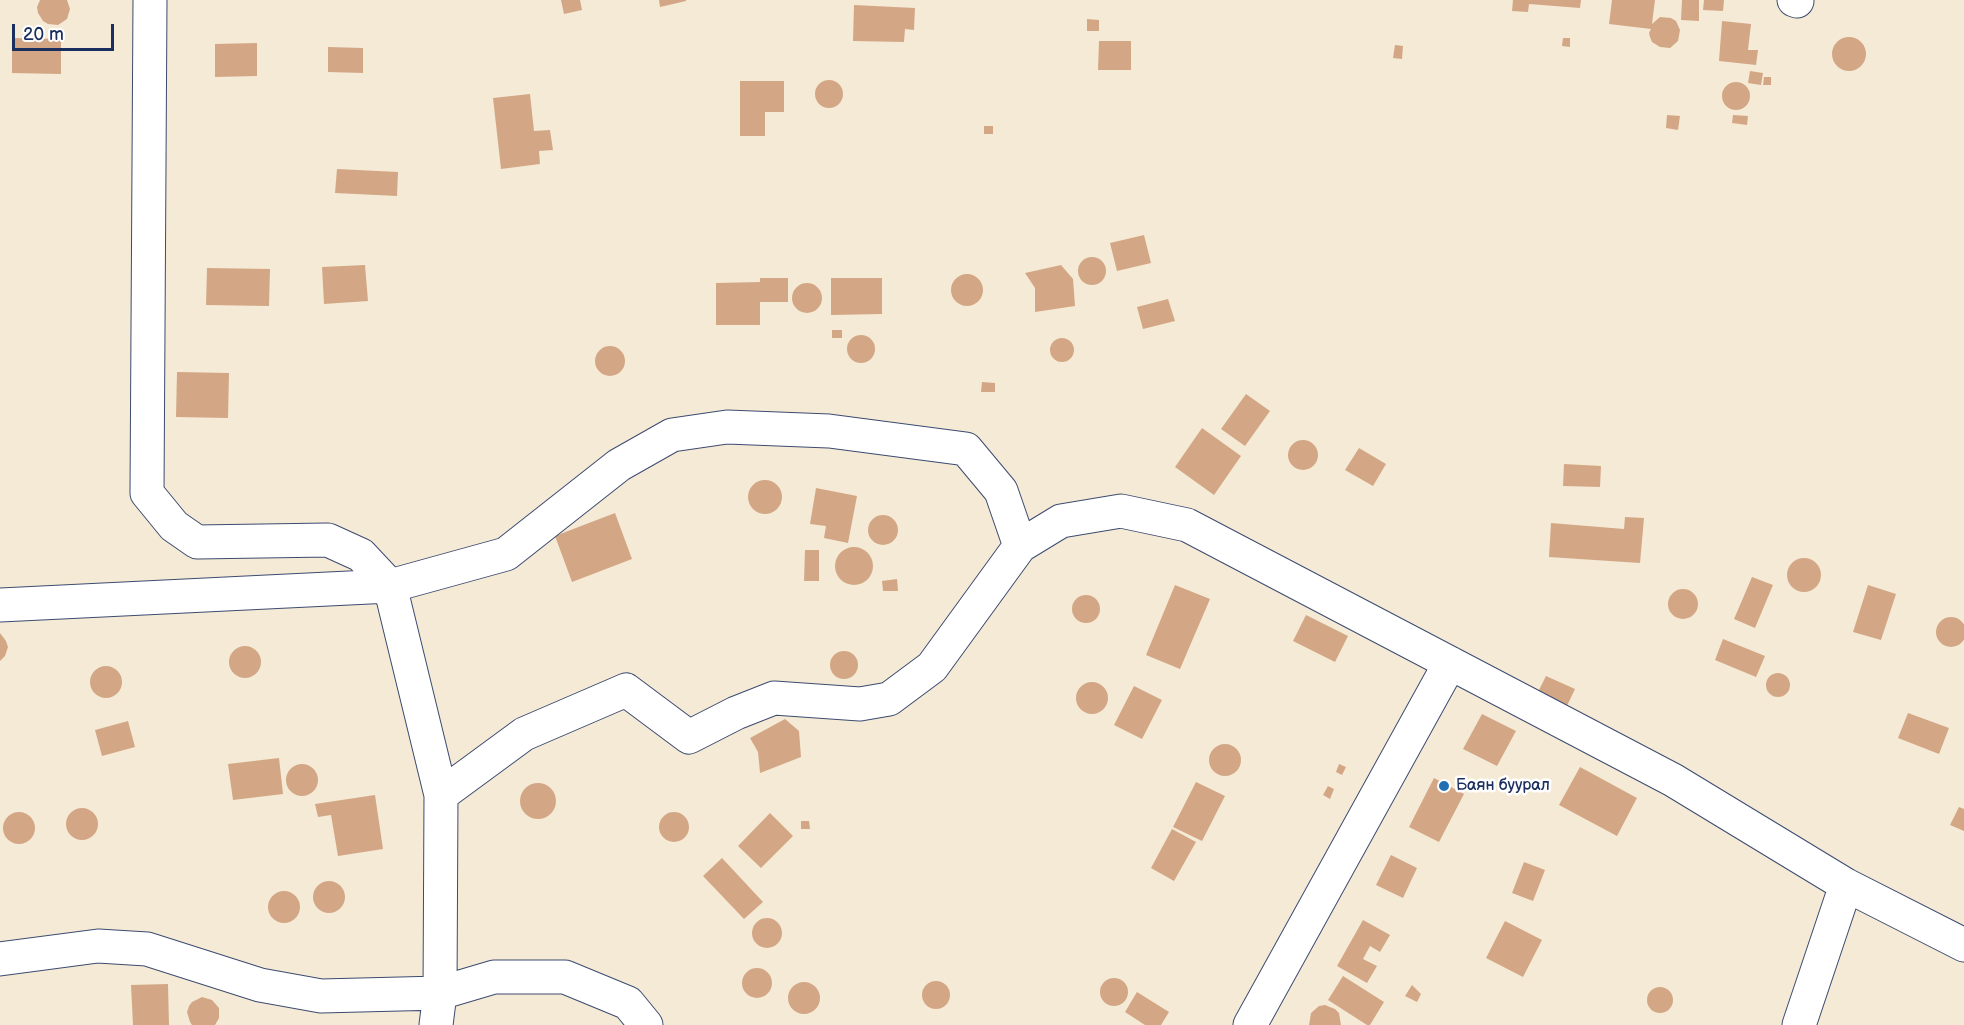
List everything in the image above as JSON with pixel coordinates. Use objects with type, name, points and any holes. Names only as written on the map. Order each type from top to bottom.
[{"type":"street","points":[[150,0],[147,494],[174,526],[197,542],[328,540],[361,555],[390,586],[441,795],[440,993],[436,1025]]},
{"type":"street","points":[[0,605],[390,586],[506,554],[619,465],[672,435],[727,427],[829,431],[966,449],[1001,491],[1020,546]]},
{"type":"street","points":[[441,795],[524,734],[626,690],[689,737],[736,713],[774,698],[860,704],[889,699],[932,667],[1020,546],[1061,521],[1121,511],[1187,525],[1673,780],[1845,885],[1964,945]]},
{"type":"street","points":[[1250,1025],[1450,663]]},
{"type":"street","points":[[1799,1025],[1845,885]]},
{"type":"street","points":[[0,959],[98,946],[147,949],[260,985],[321,996],[440,993],[494,977],[565,977],[628,1003],[646,1025]]},
{"type":"building","points":[[40,0],[67,0],[70,9],[67,19],[58,25],[43,21],[37,7]]},
{"type":"building","points":[[561,0],[580,0],[582,10],[564,14]]},
{"type":"building","points":[[659,0],[686,0],[686,1],[660,7]]},
{"type":"building","points":[[1513,0],[1581,0],[1580,8],[1529,4],[1528,12],[1512,11]]},
{"type":"building","points":[[1612,0],[1655,0],[1652,24],[1660,17],[1676,21],[1680,30],[1678,41],[1670,48],[1660,47],[1652,42],[1649,33],[1651,29],[1609,24]]},
{"type":"building","points":[[1682,0],[1699,0],[1699,21],[1681,20]]},
{"type":"building","points":[[1704,0],[1724,0],[1723,11],[1703,10]]},
{"type":"building","points":[[854,5],[915,8],[914,30],[905,29],[904,42],[853,41]]},
{"type":"building","points":[[1087,19],[1099,20],[1099,31],[1087,31]]},
{"type":"building","points":[[1722,21],[1751,24],[1748,50],[1758,50],[1756,65],[1719,61]]},
{"type":"building","points":[[1849,37],[1861,42],[1866,54],[1861,66],[1849,71],[1837,66],[1832,54],[1837,42]]},
{"type":"building","points":[[12,38],[61,39],[61,74],[12,73]]},
{"type":"building","points":[[1563,38],[1570,38],[1570,47],[1562,46]]},
{"type":"building","points":[[1099,41],[1131,41],[1131,70],[1098,70]]},
{"type":"building","points":[[257,43],[257,76],[215,77],[215,44]]},
{"type":"building","points":[[1395,45],[1403,46],[1402,59],[1393,58]]},
{"type":"building","points":[[328,47],[363,48],[363,73],[328,72]]},
{"type":"building","points":[[1750,71],[1763,73],[1761,85],[1748,83]]},
{"type":"building","points":[[1764,77],[1771,77],[1771,85],[1763,85]]},
{"type":"building","points":[[829,80],[839,84],[843,94],[839,104],[829,108],[819,104],[815,94],[819,84]]},
{"type":"building","points":[[740,81],[784,81],[784,112],[765,112],[765,136],[740,136]]},
{"type":"building","points":[[1736,82],[1746,86],[1750,96],[1746,106],[1736,110],[1726,106],[1722,96],[1726,86]]},
{"type":"building","points":[[530,94],[534,131],[550,130],[553,150],[539,151],[540,164],[501,169],[493,98]]},
{"type":"building","points":[[1667,115],[1680,116],[1678,130],[1666,128]]},
{"type":"building","points":[[1733,115],[1748,116],[1747,125],[1732,123]]},
{"type":"building","points":[[984,126],[993,126],[993,134],[984,134]]},
{"type":"building","points":[[337,169],[398,172],[397,196],[335,193]]},
{"type":"building","points":[[1144,235],[1151,263],[1117,271],[1110,243]]},
{"type":"building","points":[[1092,257],[1102,261],[1106,271],[1102,281],[1092,285],[1082,281],[1078,271],[1082,261]]},
{"type":"building","points":[[365,265],[368,301],[324,304],[322,267]]},
{"type":"building","points":[[1061,265],[1073,279],[1075,306],[1035,312],[1035,288],[1025,273]]},
{"type":"building","points":[[207,268],[270,269],[269,306],[206,305]]},
{"type":"building","points":[[967,274],[978,279],[983,290],[978,301],[967,306],[956,301],[951,290],[956,279]]},
{"type":"building","points":[[760,278],[788,278],[788,302],[760,302],[760,325],[716,325],[716,283],[760,282]]},
{"type":"building","points":[[831,278],[882,278],[882,314],[831,315]]},
{"type":"building","points":[[807,283],[818,287],[822,298],[818,309],[807,313],[796,309],[792,298],[796,287]]},
{"type":"building","points":[[1168,299],[1175,321],[1143,329],[1137,307]]},
{"type":"building","points":[[832,330],[842,330],[842,338],[832,338]]},
{"type":"building","points":[[861,335],[871,339],[875,349],[871,359],[861,363],[851,359],[847,349],[851,339]]},
{"type":"building","points":[[1062,338],[1071,341],[1074,350],[1071,359],[1062,362],[1053,359],[1050,350],[1053,341]]},
{"type":"building","points":[[610,346],[620,351],[625,361],[620,371],[610,376],[600,371],[595,361],[600,351]]},
{"type":"building","points":[[177,372],[229,373],[228,418],[176,417]]},
{"type":"building","points":[[982,382],[995,383],[995,392],[981,392]]},
{"type":"building","points":[[1246,394],[1270,411],[1245,446],[1221,429]]},
{"type":"building","points":[[1202,428],[1241,456],[1214,495],[1175,467]]},
{"type":"building","points":[[1303,440],[1314,444],[1318,455],[1314,466],[1303,470],[1292,466],[1288,455],[1292,444]]},
{"type":"building","points":[[1359,448],[1386,464],[1373,486],[1345,470]]},
{"type":"building","points":[[1564,464],[1601,466],[1600,487],[1563,486]]},
{"type":"building","points":[[765,480],[777,485],[782,497],[777,509],[765,514],[753,509],[748,497],[753,485]]},
{"type":"building","points":[[816,488],[857,496],[848,543],[824,538],[826,526],[810,524]]},
{"type":"building","points":[[615,513],[632,559],[572,582],[555,536]]},
{"type":"building","points":[[883,515],[894,519],[898,530],[894,541],[883,545],[872,541],[868,530],[872,519]]},
{"type":"building","points":[[1625,517],[1644,518],[1640,563],[1549,557],[1551,523],[1624,529]]},
{"type":"building","points":[[854,547],[867,553],[873,566],[867,579],[854,585],[841,579],[835,566],[841,553]]},
{"type":"building","points":[[805,550],[819,550],[819,581],[804,581]]},
{"type":"building","points":[[1804,558],[1816,563],[1821,575],[1816,587],[1804,592],[1792,587],[1787,575],[1792,563]]},
{"type":"building","points":[[1752,577],[1773,585],[1755,628],[1734,619]]},
{"type":"building","points":[[897,579],[898,591],[883,591],[882,581]]},
{"type":"building","points":[[1175,585],[1210,599],[1180,669],[1146,655]]},
{"type":"building","points":[[1868,585],[1896,594],[1881,640],[1853,632]]},
{"type":"building","points":[[1683,589],[1694,593],[1698,604],[1694,615],[1683,619],[1672,615],[1668,604],[1672,593]]},
{"type":"building","points":[[1086,595],[1096,599],[1100,609],[1096,619],[1086,623],[1076,619],[1072,609],[1076,599]]},
{"type":"building","points":[[1306,615],[1348,636],[1335,662],[1293,641]]},
{"type":"building","points":[[1951,617],[1962,621],[1966,632],[1962,643],[1951,647],[1940,643],[1936,632],[1940,621]]},
{"type":"building","points":[[0,633],[8,647],[5,656],[0,661]]},
{"type":"building","points":[[1723,639],[1765,656],[1756,677],[1715,660]]},
{"type":"building","points":[[245,646],[256,651],[261,662],[256,673],[245,678],[234,673],[229,662],[234,651]]},
{"type":"building","points":[[844,651],[854,655],[858,665],[854,675],[844,679],[834,675],[830,665],[834,655]]},
{"type":"building","points":[[106,666],[117,671],[122,682],[117,693],[106,698],[95,693],[90,682],[95,671]]},
{"type":"building","points":[[1778,673],[1787,676],[1790,685],[1787,694],[1778,697],[1769,694],[1766,685],[1769,676]]},
{"type":"building","points":[[1546,676],[1575,689],[1565,710],[1536,696]]},
{"type":"building","points":[[1092,682],[1103,687],[1108,698],[1103,709],[1092,714],[1081,709],[1076,698],[1081,687]]},
{"type":"building","points":[[1134,686],[1162,700],[1142,739],[1114,725]]},
{"type":"building","points":[[1908,713],[1949,728],[1939,754],[1898,738]]},
{"type":"building","points":[[1482,714],[1516,731],[1497,766],[1463,749]]},
{"type":"building","points":[[785,719],[799,731],[801,757],[760,773],[758,752],[750,738]]},
{"type":"building","points":[[128,721],[135,747],[102,756],[95,730]]},
{"type":"building","points":[[1225,744],[1236,749],[1241,760],[1236,771],[1225,776],[1214,771],[1209,760],[1214,749]]},
{"type":"building","points":[[279,758],[283,794],[233,800],[228,764]]},
{"type":"building","points":[[302,764],[313,769],[318,780],[313,791],[302,796],[291,791],[286,780],[291,769]]},
{"type":"building","points":[[1339,764],[1346,767],[1342,775],[1336,772]]},
{"type":"building","points":[[1580,767],[1637,798],[1617,836],[1559,805]]},
{"type":"building","points":[[1434,778],[1464,794],[1439,842],[1409,827]]},
{"type":"building","points":[[1196,782],[1225,796],[1202,841],[1173,827]]},
{"type":"building","points":[[538,783],[551,788],[556,801],[551,814],[538,819],[525,814],[520,801],[525,788]]},
{"type":"building","points":[[1328,786],[1334,789],[1330,799],[1323,795]]},
{"type":"building","points":[[375,795],[383,849],[338,856],[331,815],[318,817],[315,804]]},
{"type":"building","points":[[1959,807],[1964,809],[1964,831],[1950,825]]},
{"type":"building","points":[[82,808],[93,813],[98,824],[93,835],[82,840],[71,835],[66,824],[71,813]]},
{"type":"building","points":[[19,812],[30,817],[35,828],[30,839],[19,844],[8,839],[3,828],[8,817]]},
{"type":"building","points":[[674,812],[684,817],[689,827],[684,837],[674,842],[664,837],[659,827],[664,817]]},
{"type":"building","points":[[770,813],[793,836],[761,868],[738,846]]},
{"type":"building","points":[[801,821],[809,821],[810,829],[801,829]]},
{"type":"building","points":[[1172,829],[1196,842],[1174,881],[1151,868]]},
{"type":"building","points":[[1391,855],[1417,868],[1403,898],[1376,885]]},
{"type":"building","points":[[722,858],[763,902],[744,919],[703,876]]},
{"type":"building","points":[[1524,862],[1545,870],[1533,901],[1512,893]]},
{"type":"building","points":[[329,881],[340,886],[345,897],[340,908],[329,913],[318,908],[313,897],[318,886]]},
{"type":"building","points":[[284,891],[295,896],[300,907],[295,918],[284,923],[273,918],[268,907],[273,896]]},
{"type":"building","points":[[767,918],[777,923],[782,933],[777,943],[767,948],[757,943],[752,933],[757,923]]},
{"type":"building","points":[[1363,920],[1390,935],[1380,952],[1370,946],[1363,959],[1377,966],[1367,983],[1337,966]]},
{"type":"building","points":[[1505,921],[1542,940],[1523,977],[1486,958]]},
{"type":"building","points":[[757,968],[768,972],[772,983],[768,994],[757,998],[746,994],[742,983],[746,972]]},
{"type":"building","points":[[1343,976],[1384,1002],[1370,1025],[1328,1000]]},
{"type":"building","points":[[1114,978],[1124,982],[1128,992],[1124,1002],[1114,1006],[1104,1002],[1100,992],[1104,982]]},
{"type":"building","points":[[936,981],[946,985],[950,995],[946,1005],[936,1009],[926,1005],[922,995],[926,985]]},
{"type":"building","points":[[804,982],[815,987],[820,998],[815,1009],[804,1014],[793,1009],[788,998],[793,987]]},
{"type":"building","points":[[168,984],[169,1025],[133,1025],[131,985]]},
{"type":"building","points":[[1412,985],[1421,994],[1417,1002],[1405,996]]},
{"type":"building","points":[[1660,987],[1670,990],[1673,1000],[1670,1010],[1660,1013],[1650,1010],[1647,1000],[1650,990]]},
{"type":"building","points":[[1137,992],[1169,1012],[1161,1025],[1145,1025],[1125,1012]]},
{"type":"building","points":[[202,997],[212,1000],[219,1008],[219,1018],[215,1025],[192,1025],[190,1022],[187,1012],[189,1006]]},
{"type":"building","points":[[1325,1005],[1339,1013],[1341,1025],[1309,1025],[1311,1013],[1319,1006]]},
{"type":"place","name":"Баян буурал","points":[[1444,786]]}]
